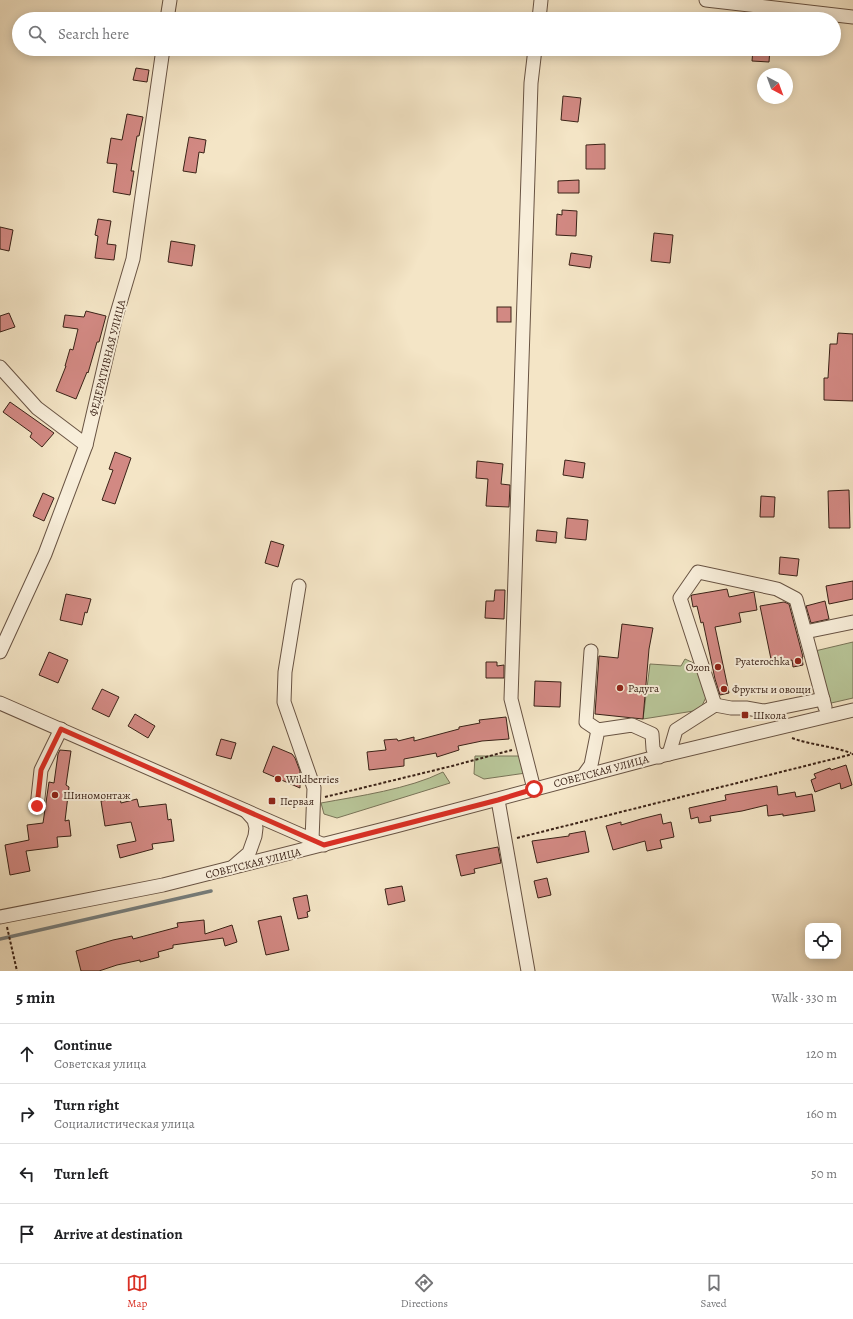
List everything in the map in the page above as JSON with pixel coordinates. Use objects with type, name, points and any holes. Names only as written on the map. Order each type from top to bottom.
[{"type":"street","points":[[168,12],[170,0]]},
{"type":"street","points":[[539,12],[541,0]]},
{"type":"street","points":[[706,0],[810,12]]},
{"type":"street","points":[[841,16],[853,17]]},
{"type":"street","name":"ФЕДЕРАТИВНАЯ УЛИЦА","points":[[0,652],[45,554],[86,445],[115,320],[133,259],[162,56]]},
{"type":"street","points":[[534,56],[531,83],[511,699],[534,789]]},
{"type":"street","points":[[0,367],[37,408],[86,445]]},
{"type":"street","points":[[714,705],[680,598],[698,572],[777,589],[796,600],[827,716]]},
{"type":"street","points":[[299,586],[285,672],[284,702],[314,788],[312,840]]},
{"type":"street","points":[[805,632],[853,622]]},
{"type":"street","points":[[591,651],[586,722],[598,730],[632,725],[652,734],[653,749],[664,756],[676,730],[714,705],[764,711],[823,700]]},
{"type":"street","points":[[0,703],[324,845]]},
{"type":"street","name":"СОВЕТСКАЯ УЛИЦА","points":[[2,917],[163,885],[498,800],[583,776],[853,710]]},
{"type":"street","points":[[37,806],[41,770],[61,729]]},
{"type":"street","points":[[583,776],[591,765],[598,730]]},
{"type":"street","points":[[498,800],[528,971]]},
{"type":"street","points":[[232,868],[249,853],[255,836],[256,828],[254,820],[244,810]]},
{"type":"path","points":[[789,737],[806,743],[836,748],[853,754]]},
{"type":"path","points":[[314,800],[452,766],[523,746]]},
{"type":"path","points":[[505,842],[853,754]]},
{"type":"path","points":[[2,917],[17,971]]},
{"type":"green space","points":[[853,642],[853,698],[827,704],[815,651]]},
{"type":"green space","points":[[685,659],[698,665],[707,695],[700,710],[643,719],[650,664],[681,666]]},
{"type":"green space","points":[[475,756],[519,756],[526,773],[484,779],[474,774]]},
{"type":"green space","points":[[443,772],[450,783],[337,818],[324,814],[321,803],[367,795],[415,783]]},
{"type":"building","points":[[752,56],[769,56],[769,62],[752,61]]},
{"type":"building","points":[[136,68],[149,70],[147,82],[133,80]]},
{"type":"building","points":[[563,96],[581,98],[578,122],[561,120]]},
{"type":"building","points":[[127,114],[143,117],[139,136],[137,136],[131,171],[134,171],[130,195],[113,192],[117,164],[107,163],[111,138],[122,140]]},
{"type":"building","points":[[189,137],[206,140],[204,153],[199,152],[196,173],[183,171]]},
{"type":"building","points":[[605,144],[605,169],[586,169],[586,145]]},
{"type":"building","points":[[579,180],[579,193],[558,193],[558,181]]},
{"type":"building","points":[[562,210],[577,211],[576,236],[556,235],[557,214],[562,215]]},
{"type":"building","points":[[98,219],[111,221],[107,244],[116,245],[114,260],[95,258],[98,236],[95,235]]},
{"type":"building","points":[[0,227],[13,230],[9,251],[0,249]]},
{"type":"building","points":[[654,233],[673,235],[670,263],[651,261]]},
{"type":"building","points":[[171,241],[195,245],[192,266],[168,262]]},
{"type":"building","points":[[571,253],[592,256],[590,268],[569,265]]},
{"type":"building","points":[[497,307],[511,307],[511,322],[497,322]]},
{"type":"building","points":[[86,311],[106,316],[88,373],[87,372],[76,399],[56,391],[66,366],[70,349],[73,350],[78,329],[63,327],[65,315],[84,317]]},
{"type":"building","points":[[9,313],[15,327],[0,332],[0,316]]},
{"type":"building","points":[[838,333],[853,334],[853,401],[824,400],[824,378],[828,378],[830,344],[837,344]]},
{"type":"building","points":[[10,402],[54,433],[42,447],[30,437],[32,433],[3,412]]},
{"type":"building","points":[[115,452],[131,458],[115,504],[102,500],[113,470],[109,469]]},
{"type":"building","points":[[565,460],[585,463],[583,478],[563,475]]},
{"type":"building","points":[[477,461],[503,464],[501,484],[510,485],[509,507],[486,506],[488,479],[476,478]]},
{"type":"building","points":[[849,490],[850,528],[829,528],[828,491]]},
{"type":"building","points":[[43,493],[54,498],[44,521],[33,516]]},
{"type":"building","points":[[761,496],[775,497],[774,517],[760,517]]},
{"type":"building","points":[[567,518],[588,520],[586,540],[565,538]]},
{"type":"building","points":[[537,530],[557,532],[556,543],[536,541]]},
{"type":"building","points":[[271,541],[284,545],[278,567],[265,563]]},
{"type":"building","points":[[780,557],[799,559],[797,576],[779,574]]},
{"type":"building","points":[[853,581],[853,599],[829,604],[826,586]]},
{"type":"building","points":[[727,589],[729,597],[754,592],[757,610],[739,613],[741,622],[715,627],[729,693],[720,695],[715,679],[703,622],[701,623],[697,606],[693,607],[691,596]]},
{"type":"building","points":[[495,590],[505,590],[504,619],[485,618],[486,601],[494,601]]},
{"type":"building","points":[[66,594],[91,599],[87,613],[85,612],[82,625],[60,620]]},
{"type":"building","points":[[825,601],[829,619],[811,623],[806,606]]},
{"type":"building","points":[[784,602],[789,604],[803,657],[803,665],[793,667],[792,660],[772,664],[760,606]]},
{"type":"building","points":[[622,624],[653,628],[649,649],[643,719],[595,714],[599,656],[618,658]]},
{"type":"building","points":[[49,652],[68,660],[58,683],[39,675]]},
{"type":"building","points":[[486,662],[497,662],[497,666],[504,665],[504,678],[486,678]]},
{"type":"building","points":[[535,681],[561,682],[560,707],[534,706]]},
{"type":"building","points":[[102,689],[119,697],[109,717],[92,709]]},
{"type":"building","points":[[135,714],[155,726],[148,738],[128,726]]},
{"type":"building","points":[[506,717],[509,739],[482,741],[458,746],[459,750],[437,757],[436,753],[404,759],[404,766],[369,770],[367,752],[386,750],[384,740],[397,739],[398,741],[414,737],[414,741],[459,729],[459,727],[480,723],[479,720]]},
{"type":"building","points":[[221,739],[236,743],[231,759],[216,755]]},
{"type":"building","points":[[273,746],[292,754],[295,758],[300,771],[300,788],[263,772]]},
{"type":"building","points":[[60,750],[71,751],[66,785],[69,787],[65,821],[69,820],[71,836],[57,837],[58,847],[26,851],[30,871],[10,875],[5,845],[29,840],[27,825],[43,823],[49,782],[54,783],[58,754]]},
{"type":"building","points":[[846,765],[852,785],[841,789],[840,783],[815,792],[811,780],[816,778],[814,774],[830,768],[831,770]]},
{"type":"building","points":[[777,786],[778,795],[795,792],[796,797],[812,794],[815,811],[783,816],[783,814],[768,816],[767,805],[710,816],[711,821],[699,823],[698,817],[691,819],[689,808],[726,800],[725,795]]},
{"type":"building","points":[[120,798],[121,803],[137,799],[139,807],[166,804],[168,820],[171,819],[174,841],[152,844],[153,849],[120,858],[117,845],[136,841],[131,822],[105,826],[101,801]]},
{"type":"building","points":[[661,814],[663,824],[671,822],[674,837],[660,840],[662,848],[647,851],[645,841],[613,850],[606,826],[621,822],[621,825]]},
{"type":"building","points":[[585,831],[589,852],[537,863],[532,841],[569,836],[569,834]]},
{"type":"building","points":[[498,847],[501,863],[474,869],[475,873],[461,876],[456,855]]},
{"type":"building","points":[[547,878],[551,895],[538,898],[534,881]]},
{"type":"building","points":[[402,886],[405,901],[388,905],[385,889]]},
{"type":"building","points":[[307,895],[310,911],[307,912],[308,917],[298,919],[293,898]]},
{"type":"building","points":[[281,916],[289,950],[266,955],[258,921]]},
{"type":"building","points":[[204,920],[205,934],[232,925],[237,942],[225,946],[223,938],[173,945],[173,948],[158,952],[159,957],[140,962],[140,960],[117,965],[99,971],[81,971],[76,951],[113,940],[132,936],[133,939],[178,927],[177,923]]},
{"type":"waterway","points":[[0,939],[211,891]]},
{"type":"place","name":"Pyaterochka","points":[[798,661]]},
{"type":"place","name":"Ozon","points":[[718,667]]},
{"type":"place","name":"Радуга","points":[[620,688]]},
{"type":"place","name":"Фрукты и овощи","points":[[724,689]]},
{"type":"place","name":"Школа","points":[[745,715]]},
{"type":"place","name":"Wildberries","points":[[278,779]]},
{"type":"place","name":"Шиномонтаж","points":[[55,795]]},
{"type":"place","name":"Первая","points":[[272,801]]},
{"type":"route","points":[[37,806],[41,770],[61,729],[324,845],[498,800],[534,789]]}]
